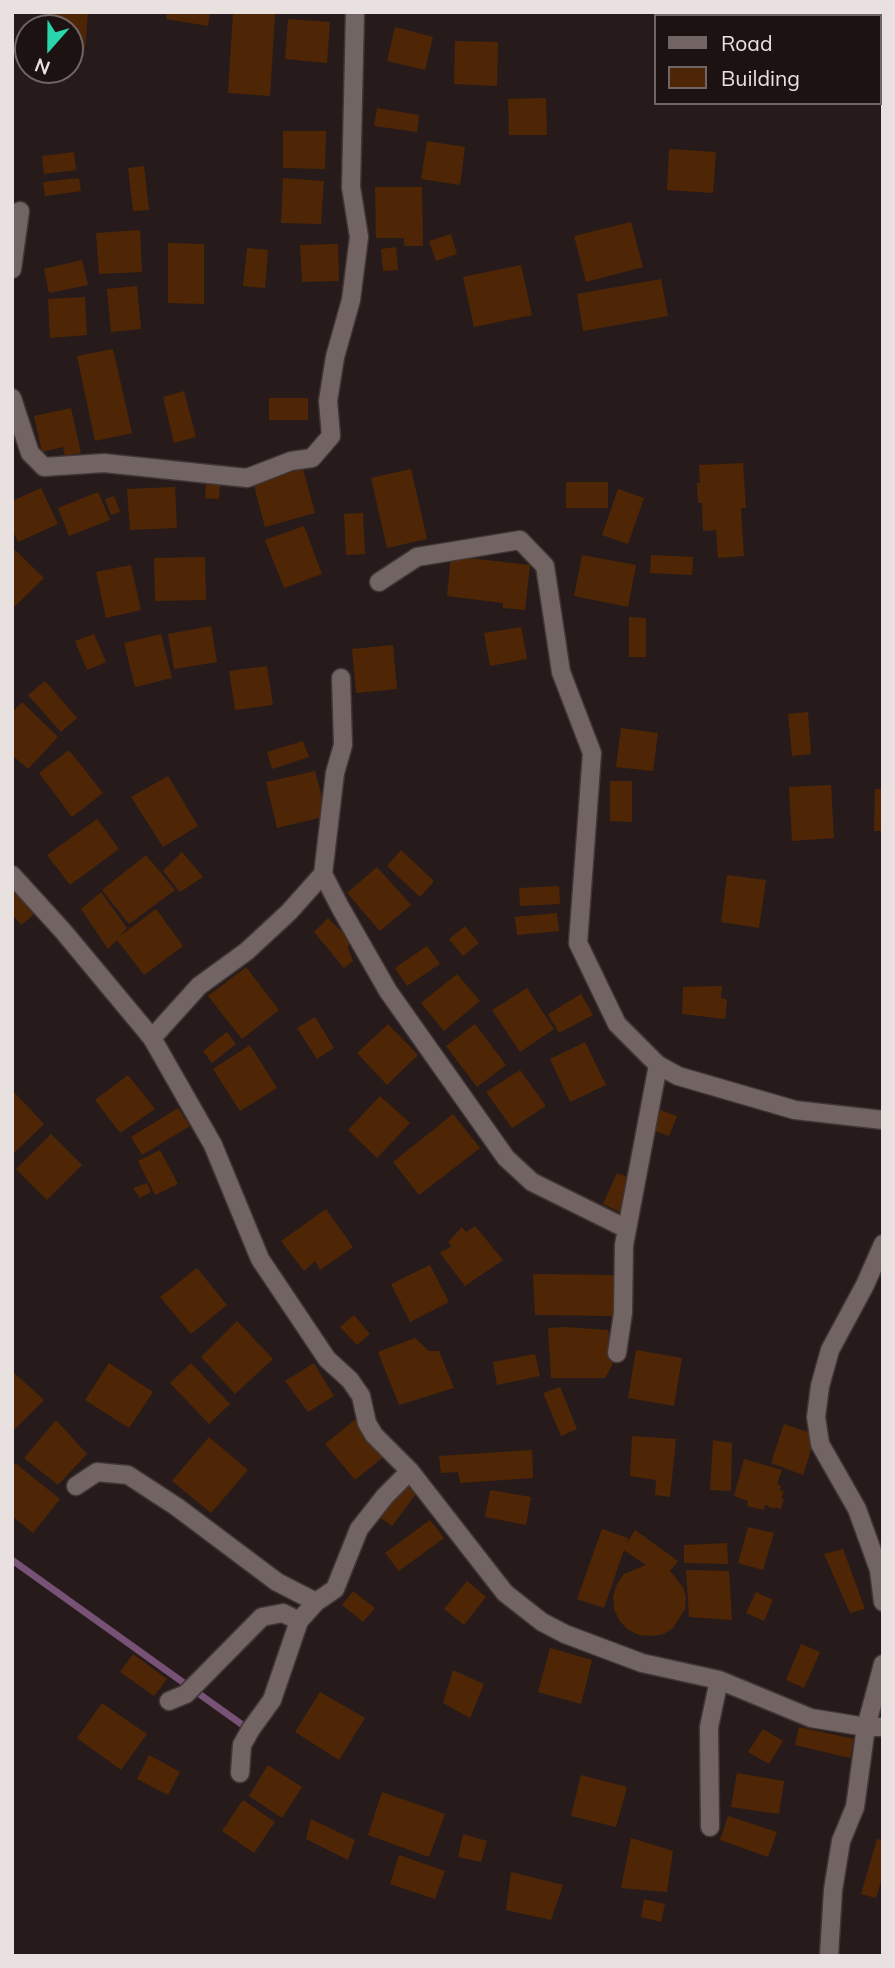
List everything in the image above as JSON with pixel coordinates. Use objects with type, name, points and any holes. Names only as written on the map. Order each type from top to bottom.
[{"type":"street","points":[[12,398],[30,453],[44,467],[104,463],[247,478],[291,461],[312,458],[331,436],[328,401],[335,357],[351,300],[359,237],[351,187],[355,12]]},
{"type":"street","points":[[12,269],[20,211]]},
{"type":"street","points":[[379,582],[417,557],[520,540],[545,565],[561,672],[592,753],[578,943],[617,1024],[658,1065],[678,1076],[795,1110],[883,1120]]},
{"type":"street","points":[[341,678],[343,745],[335,773],[324,874],[388,991],[506,1158],[531,1182],[627,1229]]},
{"type":"street","points":[[152,1038],[199,986],[247,951],[289,912],[324,874]]},
{"type":"street","points":[[12,876],[63,930],[152,1038],[213,1145],[260,1259],[327,1359],[361,1396],[367,1423],[374,1435],[410,1471],[505,1593],[542,1622],[565,1634],[642,1663],[719,1680],[811,1718],[874,1727]]},
{"type":"street","points":[[617,1353],[623,1313],[624,1245],[658,1065]]},
{"type":"street","points":[[883,1244],[865,1285],[830,1350],[820,1386],[816,1417],[820,1444],[858,1509],[880,1570],[883,1602]]},
{"type":"street","points":[[240,1773],[242,1745],[272,1700],[299,1621],[316,1602],[335,1589],[359,1529],[384,1496],[410,1471]]},
{"type":"street","points":[[76,1486],[97,1472],[128,1475],[177,1507],[277,1582],[316,1602]]},
{"type":"street","points":[[169,1701],[186,1694],[262,1617],[283,1613],[299,1621]]},
{"type":"street","points":[[829,1956],[833,1889],[841,1841],[855,1807],[874,1727],[883,1664]]},
{"type":"street","points":[[710,1827],[709,1727],[719,1680]]},
{"type":"building","points":[[88,12],[85,48],[84,14],[44,14]]},
{"type":"building","points":[[167,12],[210,12],[208,26],[166,19]]},
{"type":"building","points":[[233,12],[275,14],[270,96],[228,93]]},
{"type":"building","points":[[288,19],[330,22],[327,63],[285,59]]},
{"type":"building","points":[[395,27],[433,37],[425,70],[387,61]]},
{"type":"building","points":[[455,41],[498,42],[497,86],[454,84]]},
{"type":"building","points":[[546,98],[547,135],[509,135],[508,99]]},
{"type":"building","points":[[377,108],[419,115],[417,132],[374,126]]},
{"type":"building","points":[[283,131],[326,131],[325,169],[283,168]]},
{"type":"building","points":[[427,141],[465,147],[460,185],[421,179]]},
{"type":"building","points":[[669,149],[716,152],[713,193],[667,190]]},
{"type":"building","points":[[74,152],[76,170],[44,174],[42,156]]},
{"type":"building","points":[[144,166],[149,210],[133,211],[128,168]]},
{"type":"building","points":[[79,178],[81,191],[45,196],[43,182]]},
{"type":"building","points":[[283,178],[324,181],[321,224],[281,223]]},
{"type":"building","points":[[375,187],[422,187],[423,246],[404,246],[404,238],[376,238]]},
{"type":"building","points":[[631,222],[643,267],[586,282],[574,236]]},
{"type":"building","points":[[140,230],[142,272],[99,274],[96,233]]},
{"type":"building","points":[[451,234],[457,254],[436,261],[429,241]]},
{"type":"building","points":[[168,243],[204,244],[204,304],[168,303]]},
{"type":"building","points":[[338,244],[339,281],[302,282],[300,245]]},
{"type":"building","points":[[396,247],[398,270],[383,271],[381,249]]},
{"type":"building","points":[[247,248],[268,250],[265,288],[243,286]]},
{"type":"building","points":[[82,260],[88,285],[49,293],[44,269]]},
{"type":"building","points":[[521,265],[532,315],[474,327],[463,277]]},
{"type":"building","points":[[661,279],[668,316],[583,331],[577,294]]},
{"type":"building","points":[[137,286],[141,329],[111,332],[107,289]]},
{"type":"building","points":[[85,297],[87,335],[50,338],[48,299]]},
{"type":"building","points":[[113,349],[132,433],[95,441],[77,356]]},
{"type":"building","points":[[184,391],[196,437],[174,443],[163,397]]},
{"type":"building","points":[[269,398],[308,398],[308,420],[269,420]]},
{"type":"building","points":[[71,408],[81,453],[65,456],[63,447],[42,452],[34,416]]},
{"type":"building","points":[[743,463],[746,508],[741,508],[744,556],[718,558],[716,530],[703,531],[702,503],[698,503],[699,465]]},
{"type":"building","points":[[303,469],[315,513],[265,527],[253,482]]},
{"type":"building","points":[[411,469],[427,539],[387,548],[371,478]]},
{"type":"building","points":[[566,482],[608,482],[608,508],[566,508]]},
{"type":"building","points":[[206,484],[220,485],[219,499],[205,498]]},
{"type":"building","points":[[175,487],[177,528],[130,530],[127,489]]},
{"type":"building","points":[[41,488],[58,524],[18,542],[12,529],[12,501]]},
{"type":"building","points":[[618,489],[644,498],[628,544],[602,535]]},
{"type":"building","points":[[98,492],[110,520],[69,536],[58,508]]},
{"type":"building","points":[[114,496],[120,512],[111,515],[105,499]]},
{"type":"building","points":[[363,513],[365,554],[346,555],[344,514]]},
{"type":"building","points":[[304,526],[322,574],[284,588],[265,540]]},
{"type":"building","points":[[15,550],[44,578],[12,609],[12,553]]},
{"type":"building","points":[[582,555],[636,565],[628,607],[574,596]]},
{"type":"building","points":[[651,555],[693,557],[692,575],[650,573]]},
{"type":"building","points":[[451,556],[530,565],[525,610],[503,608],[503,603],[447,596]]},
{"type":"building","points":[[205,557],[206,600],[155,601],[154,558]]},
{"type":"building","points":[[131,565],[141,610],[106,618],[96,572]]},
{"type":"building","points":[[629,617],[646,618],[646,657],[629,657]]},
{"type":"building","points":[[211,626],[217,662],[174,669],[168,634]]},
{"type":"building","points":[[521,627],[527,659],[490,666],[484,633]]},
{"type":"building","points":[[94,634],[106,662],[87,670],[75,641]]},
{"type":"building","points":[[161,634],[172,678],[135,687],[124,643]]},
{"type":"building","points":[[393,645],[397,689],[356,693],[352,649]]},
{"type":"building","points":[[267,666],[273,705],[235,710],[229,671]]},
{"type":"building","points":[[45,681],[77,718],[61,732],[28,695]]},
{"type":"building","points":[[22,702],[58,737],[28,769],[12,755],[12,713]]},
{"type":"building","points":[[808,712],[811,754],[792,756],[788,714]]},
{"type":"building","points":[[621,728],[658,733],[653,771],[616,767]]},
{"type":"building","points":[[303,741],[309,757],[272,769],[267,752]]},
{"type":"building","points":[[69,750],[103,793],[72,817],[39,773]]},
{"type":"building","points":[[315,771],[327,816],[277,828],[266,782]]},
{"type":"building","points":[[168,776],[198,826],[163,847],[131,797]]},
{"type":"building","points":[[610,781],[632,781],[632,822],[610,821]]},
{"type":"building","points":[[831,785],[834,838],[792,841],[789,787]]},
{"type":"building","points":[[875,789],[883,789],[883,831],[874,831]]},
{"type":"building","points":[[97,819],[119,849],[70,885],[47,855]]},
{"type":"building","points":[[401,850],[434,881],[420,897],[387,866]]},
{"type":"building","points":[[182,852],[203,877],[180,892],[163,871]]},
{"type":"building","points":[[146,855],[175,890],[129,924],[102,890]]},
{"type":"building","points":[[377,867],[411,905],[380,931],[347,893]]},
{"type":"building","points":[[727,875],[766,880],[759,928],[721,922]]},
{"type":"building","points":[[12,885],[36,913],[21,925],[12,914]]},
{"type":"building","points":[[559,886],[560,904],[520,906],[519,888]]},
{"type":"building","points":[[101,892],[127,928],[120,936],[156,909],[183,946],[144,975],[117,940],[108,949],[81,909]]},
{"type":"building","points":[[557,913],[559,931],[517,935],[515,917]]},
{"type":"building","points":[[328,918],[350,940],[348,948],[353,961],[344,968],[314,932]]},
{"type":"building","points":[[465,926],[479,943],[463,956],[449,939]]},
{"type":"building","points":[[427,946],[440,964],[407,986],[395,968]]},
{"type":"building","points":[[246,967],[279,1010],[242,1039],[208,996]]},
{"type":"building","points":[[457,974],[480,1001],[444,1031],[421,1003]]},
{"type":"building","points":[[722,986],[721,998],[727,1000],[725,1019],[682,1014],[683,987]]},
{"type":"building","points":[[527,988],[554,1029],[520,1052],[492,1010]]},
{"type":"building","points":[[581,994],[593,1015],[559,1033],[548,1014]]},
{"type":"building","points":[[315,1017],[334,1048],[317,1059],[297,1028]]},
{"type":"building","points":[[388,1024],[418,1055],[387,1085],[357,1053]]},
{"type":"building","points":[[475,1024],[506,1065],[477,1087],[446,1046]]},
{"type":"building","points":[[227,1032],[236,1044],[212,1063],[203,1051]]},
{"type":"building","points":[[585,1042],[606,1085],[570,1102],[550,1059]]},
{"type":"building","points":[[250,1045],[277,1088],[240,1111],[213,1069]]},
{"type":"building","points":[[520,1070],[546,1106],[512,1128],[486,1092]]},
{"type":"building","points":[[128,1075],[155,1109],[120,1133],[95,1100]]},
{"type":"building","points":[[12,1090],[44,1124],[12,1155]]},
{"type":"building","points":[[380,1096],[410,1123],[377,1158],[348,1130]]},
{"type":"building","points":[[178,1108],[190,1126],[142,1155],[131,1137]]},
{"type":"building","points":[[660,1110],[677,1116],[669,1136],[652,1130]]},
{"type":"building","points":[[453,1114],[480,1148],[419,1195],[393,1162]]},
{"type":"building","points":[[51,1134],[82,1165],[47,1200],[16,1169]]},
{"type":"building","points":[[160,1150],[178,1184],[155,1195],[138,1161]]},
{"type":"building","points":[[617,1173],[635,1180],[620,1212],[603,1204]]},
{"type":"building","points":[[147,1183],[151,1192],[140,1198],[133,1188]]},
{"type":"building","points":[[326,1209],[353,1247],[320,1270],[315,1261],[304,1271],[281,1241]]},
{"type":"building","points":[[475,1226],[503,1260],[465,1286],[440,1253],[452,1246],[448,1242],[462,1227],[466,1232]]},
{"type":"building","points":[[430,1265],[449,1302],[410,1322],[391,1284]]},
{"type":"building","points":[[197,1268],[227,1305],[191,1334],[160,1297]]},
{"type":"building","points":[[533,1274],[613,1275],[613,1316],[535,1315]]},
{"type":"building","points":[[354,1315],[370,1334],[357,1345],[340,1327]]},
{"type":"building","points":[[237,1321],[273,1359],[235,1394],[201,1357]]},
{"type":"building","points":[[548,1328],[608,1330],[616,1358],[605,1378],[551,1378]]},
{"type":"building","points":[[415,1338],[429,1351],[439,1351],[454,1388],[399,1405],[378,1352]]},
{"type":"building","points":[[636,1350],[682,1358],[674,1406],[628,1398]]},
{"type":"building","points":[[535,1354],[540,1376],[497,1385],[493,1362]]},
{"type":"building","points":[[109,1363],[153,1392],[129,1428],[85,1400]]},
{"type":"building","points":[[191,1363],[230,1404],[209,1424],[170,1383]]},
{"type":"building","points":[[314,1363],[334,1396],[308,1412],[285,1381]]},
{"type":"building","points":[[12,1371],[44,1400],[12,1432]]},
{"type":"building","points":[[560,1387],[577,1429],[561,1436],[543,1393]]},
{"type":"building","points":[[357,1418],[387,1454],[355,1480],[325,1444]]},
{"type":"building","points":[[56,1420],[87,1454],[58,1485],[24,1458]]},
{"type":"building","points":[[784,1424],[816,1435],[803,1475],[771,1463]]},
{"type":"building","points":[[632,1436],[676,1439],[670,1497],[655,1495],[656,1480],[630,1476]]},
{"type":"building","points":[[209,1437],[248,1470],[211,1513],[172,1481]]},
{"type":"building","points":[[713,1440],[732,1443],[731,1491],[710,1490]]},
{"type":"building","points":[[532,1450],[533,1478],[460,1483],[458,1472],[441,1473],[439,1456]]},
{"type":"building","points":[[744,1459],[782,1470],[777,1484],[784,1492],[781,1509],[765,1505],[764,1510],[747,1506],[748,1501],[734,1496]]},
{"type":"building","points":[[15,1463],[60,1499],[33,1533],[12,1516],[12,1467]]},
{"type":"building","points":[[406,1479],[419,1490],[392,1526],[378,1516]]},
{"type":"building","points":[[490,1490],[531,1497],[526,1525],[485,1517]]},
{"type":"building","points":[[430,1520],[444,1538],[399,1571],[385,1553]]},
{"type":"building","points":[[748,1527],[774,1533],[763,1570],[738,1563]]},
{"type":"building","points":[[602,1529],[628,1538],[627,1543],[635,1530],[678,1561],[670,1571],[683,1587],[685,1609],[673,1628],[664,1634],[639,1635],[627,1629],[619,1620],[614,1609],[613,1596],[617,1584],[624,1574],[646,1565],[624,1550],[604,1608],[577,1599]]},
{"type":"building","points":[[727,1543],[728,1564],[684,1563],[684,1545]]},
{"type":"building","points":[[843,1549],[865,1609],[850,1613],[824,1554]]},
{"type":"building","points":[[686,1570],[729,1571],[732,1620],[689,1617]]},
{"type":"building","points":[[467,1581],[486,1597],[464,1625],[444,1609]]},
{"type":"building","points":[[353,1591],[375,1608],[363,1622],[342,1605]]},
{"type":"building","points":[[756,1592],[773,1600],[764,1621],[746,1613]]},
{"type":"building","points":[[801,1644],[820,1652],[804,1688],[786,1680]]},
{"type":"building","points":[[550,1648],[592,1660],[581,1704],[538,1692]]},
{"type":"building","points":[[133,1654],[167,1679],[154,1696],[120,1672]]},
{"type":"building","points":[[453,1670],[484,1684],[470,1718],[443,1703]]},
{"type":"building","points":[[320,1692],[365,1718],[339,1760],[295,1732]]},
{"type":"building","points":[[102,1703],[147,1734],[121,1770],[77,1738]]},
{"type":"building","points":[[799,1727],[854,1739],[850,1758],[795,1745]]},
{"type":"building","points":[[763,1729],[783,1741],[769,1764],[748,1752]]},
{"type":"building","points":[[149,1755],[180,1772],[168,1795],[137,1779]]},
{"type":"building","points":[[268,1765],[302,1787],[282,1818],[249,1796]]},
{"type":"building","points":[[737,1773],[784,1781],[779,1814],[731,1807]]},
{"type":"building","points":[[581,1775],[627,1787],[616,1827],[571,1816]]},
{"type":"building","points":[[382,1792],[445,1814],[429,1857],[368,1835]]},
{"type":"building","points":[[243,1800],[275,1822],[254,1853],[222,1831]]},
{"type":"building","points":[[728,1816],[777,1832],[768,1857],[720,1840]]},
{"type":"building","points":[[311,1819],[355,1840],[348,1860],[306,1839]]},
{"type":"building","points":[[463,1834],[487,1841],[481,1862],[458,1857]]},
{"type":"building","points":[[631,1838],[673,1851],[667,1892],[621,1888]]},
{"type":"building","points":[[877,1839],[883,1840],[883,1875],[876,1898],[861,1894]]},
{"type":"building","points":[[399,1855],[445,1871],[435,1899],[390,1884]]},
{"type":"building","points":[[511,1872],[563,1885],[551,1920],[506,1910]]},
{"type":"building","points":[[644,1899],[665,1904],[661,1922],[641,1917]]},
{"type":"waterway","points":[[12,1560],[251,1731]]}]
